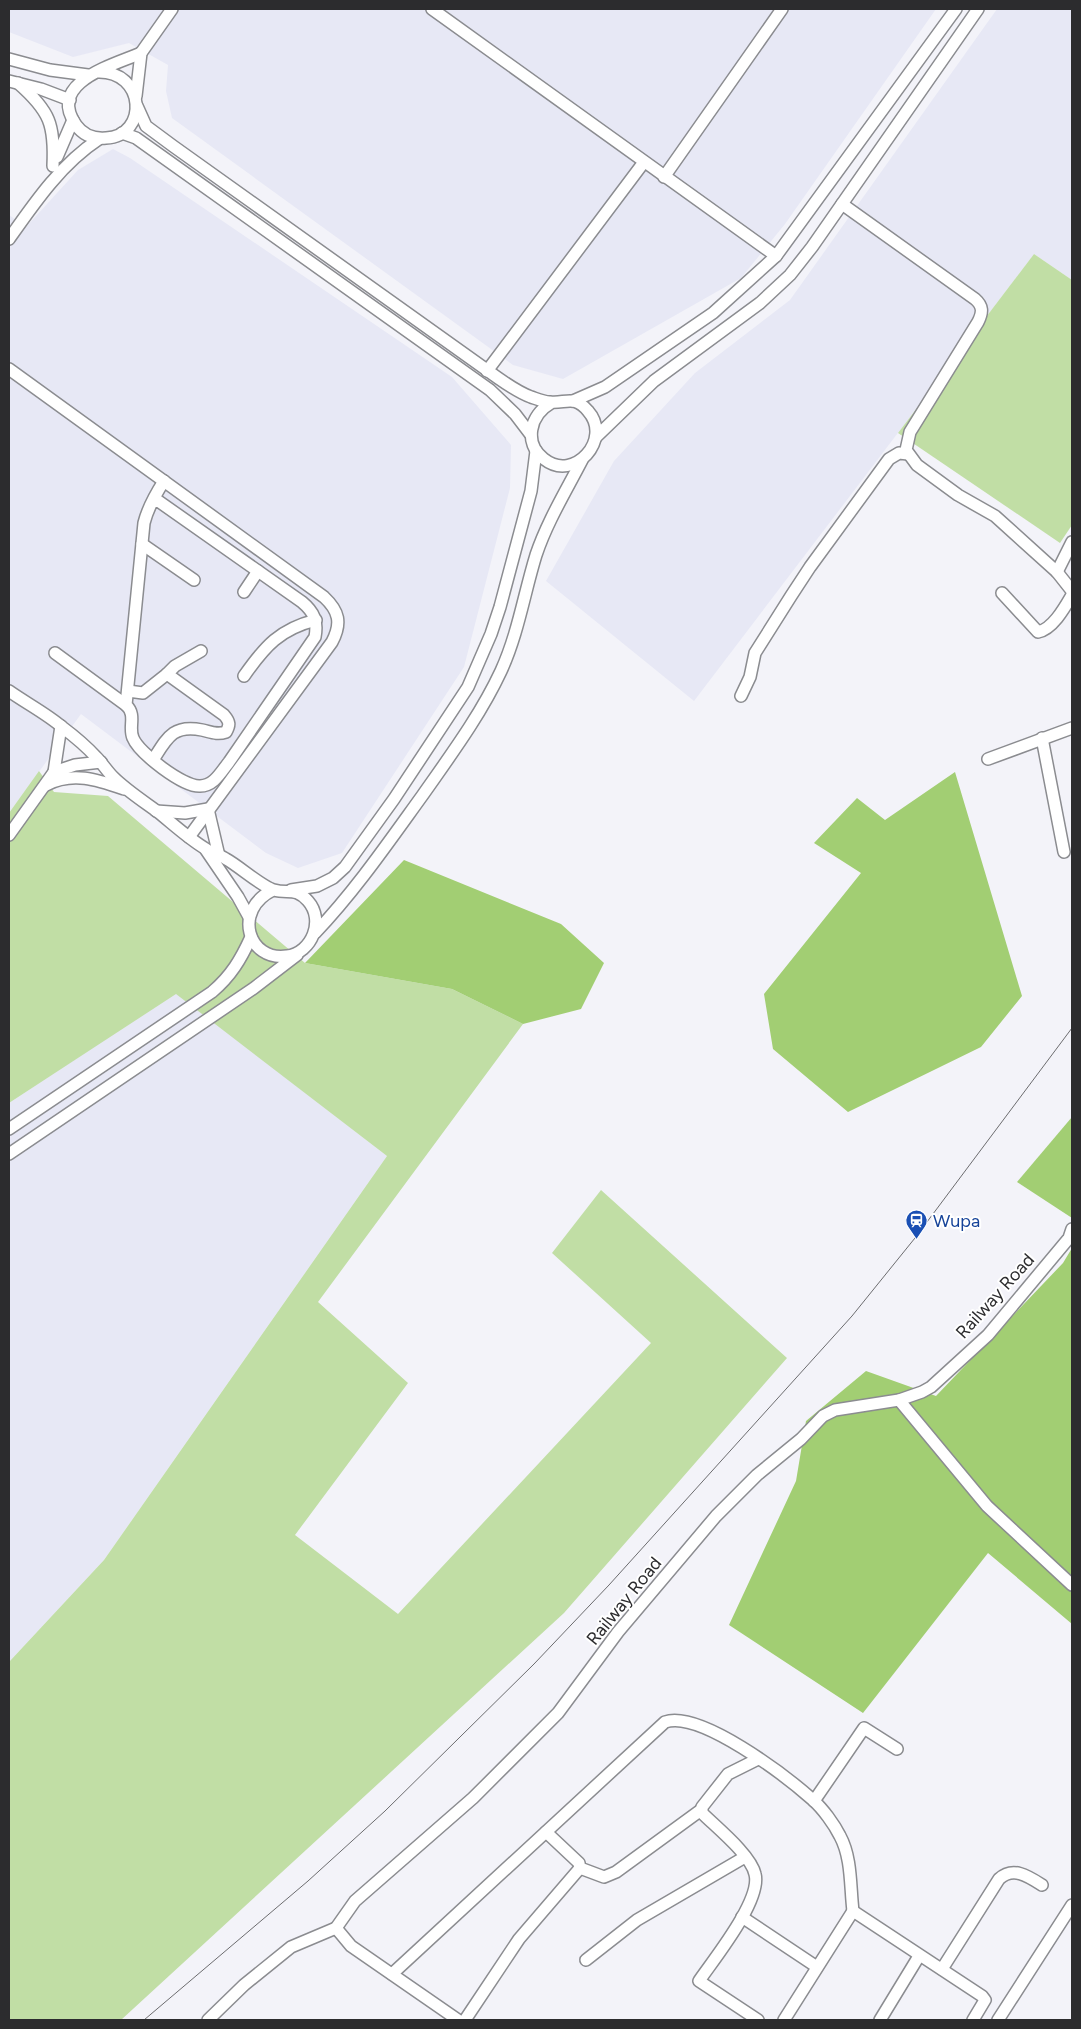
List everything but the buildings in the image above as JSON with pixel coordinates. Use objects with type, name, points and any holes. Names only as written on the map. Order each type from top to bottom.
[{"type":"street","points":[[73,120],[88,135],[99,139],[111,138],[122,133],[130,126],[136,101],[141,53],[172,9]]},
{"type":"street","points":[[432,9],[776,256]]},
{"type":"street","points":[[664,176],[782,9]]},
{"type":"street","points":[[573,401],[605,387],[713,313],[776,256],[956,9]]},
{"type":"street","points":[[596,436],[654,381],[760,303],[790,275],[978,9]]},
{"type":"street","points":[[42,191],[73,120],[70,100],[73,90],[92,74],[141,53]]},
{"type":"street","points":[[9,59],[50,70],[117,74],[132,87],[146,126],[172,146],[487,371],[529,396],[551,402],[573,401],[589,411],[596,425],[596,436],[592,450],[582,460],[547,528],[536,555],[512,642],[501,671],[478,714],[394,835],[331,916],[314,933],[302,951],[254,988],[9,1154]]},
{"type":"street","points":[[14,82],[70,100]]},
{"type":"street","points":[[14,82],[40,103],[48,115],[54,140],[53,166]]},
{"type":"street","points":[[122,133],[136,138],[482,385],[515,414],[531,435],[536,451],[531,491],[500,608],[492,634],[468,687],[399,792],[345,867],[333,878],[317,886],[291,890],[274,890],[262,896],[253,905],[249,917]]},
{"type":"street","points":[[9,239],[42,191],[85,148],[99,139]]},
{"type":"street","points":[[487,371],[644,162]]},
{"type":"street","points":[[842,204],[975,299],[982,309],[978,322],[910,432],[906,450],[908,454],[917,465],[958,495],[995,516],[1057,572],[1072,591]]},
{"type":"street","points":[[9,369],[324,597],[334,606],[338,616],[338,630],[332,642],[189,837]]},
{"type":"street","points":[[531,435],[536,416],[551,402]]},
{"type":"street","points":[[536,451],[550,463],[563,466],[582,460]]},
{"type":"street","points":[[741,696],[750,677],[756,654],[810,566],[889,459],[899,453],[908,454]]},
{"type":"street","points":[[126,705],[144,523],[148,506],[164,481]]},
{"type":"street","points":[[55,653],[130,709],[133,720],[132,736],[141,752],[188,785],[200,786],[217,778],[315,637],[316,620],[310,609],[302,602],[154,498]]},
{"type":"street","points":[[1057,572],[1072,542]]},
{"type":"street","points":[[142,544],[194,580]]},
{"type":"street","points":[[244,592],[258,571]]},
{"type":"street","points":[[1002,593],[1038,632],[1043,631],[1056,619],[1072,595]]},
{"type":"street","points":[[244,676],[276,637],[297,625],[316,620]]},
{"type":"street","points":[[128,691],[143,693],[175,666],[201,652]]},
{"type":"street","points":[[153,760],[168,737],[179,729],[187,728],[220,734],[226,732],[230,725],[229,720],[224,715],[167,674]]},
{"type":"street","points":[[9,691],[61,726],[101,762],[113,777],[189,837],[205,849],[274,890]]},
{"type":"street","points":[[9,834],[54,772],[61,726]]},
{"type":"street","points":[[988,759],[1072,728]]},
{"type":"street","points":[[1042,738],[1064,852]]},
{"type":"street","points":[[54,772],[75,765],[101,762]]},
{"type":"street","points":[[44,786],[64,778],[87,778],[130,791]]},
{"type":"street","points":[[156,811],[185,813],[208,809]]},
{"type":"street","points":[[208,809],[219,856]]},
{"type":"street","points":[[205,849],[238,897],[249,917],[251,936],[260,949],[273,956],[288,956],[302,951]]},
{"type":"street","points":[[291,890],[301,894],[312,907],[316,922],[314,933]]},
{"type":"street","points":[[9,1129],[212,992],[226,980],[240,961],[251,936]]},
{"type":"street","name":"Railway Road","points":[[336,1928],[355,1901],[473,1798],[558,1713],[618,1632],[716,1516],[757,1475],[802,1439],[823,1416],[835,1410],[899,1400],[931,1387],[988,1335],[1069,1238],[1072,1229]]},
{"type":"street","points":[[899,1400],[987,1506],[1072,1585]]},
{"type":"street","points":[[392,1974],[665,1722],[680,1719],[731,1741],[780,1773],[814,1801],[837,1830],[845,1846],[853,1911],[784,2020]]},
{"type":"street","points":[[814,1801],[864,1728],[897,1750]]},
{"type":"street","points":[[580,1868],[604,1877],[616,1872],[701,1810],[710,1794],[728,1774],[758,1758]]},
{"type":"street","points":[[701,1810],[745,1857],[755,1874],[753,1898],[699,1981],[758,2020]]},
{"type":"street","points":[[546,1832],[579,1863],[580,1868]]},
{"type":"street","points":[[586,1960],[637,1920],[745,1857]]},
{"type":"street","points":[[465,2020],[518,1939],[580,1868]]},
{"type":"street","points":[[942,1969],[999,1879],[1005,1873],[1016,1872],[1042,1884]]},
{"type":"street","points":[[853,1911],[982,1996],[1000,2016],[1072,1906]]},
{"type":"street","points":[[742,1917],[817,1967]]},
{"type":"street","points":[[208,2020],[244,1985],[291,1947],[336,1928],[351,1946],[458,2020]]},
{"type":"street","points":[[880,2020],[919,1956]]},
{"type":"street","points":[[972,2020],[985,2000]]},
{"type":"shaded area","points":[[9,9],[936,9],[785,224],[741,278],[563,379],[513,365],[172,118],[166,91],[168,65],[129,43],[73,57],[9,32]]},
{"type":"shaded area","points":[[997,9],[1072,9],[1072,280],[1034,254],[694,701],[546,581],[614,461],[695,373],[790,300]]},
{"type":"shaded area","points":[[113,149],[130,158],[452,377],[511,445],[510,488],[464,667],[342,853],[298,868],[266,853],[81,714],[9,813],[9,215],[26,227],[78,170]]},
{"type":"shaded area","points":[[176,993],[387,1156],[104,1560],[9,1662],[9,1103]]},
{"type":"green space","points":[[1034,254],[1072,280],[1072,525],[1060,543],[898,433]]},
{"type":"green space","points":[[39,771],[54,792],[108,796],[305,963],[452,989],[523,1024],[318,1302],[408,1383],[295,1535],[398,1614],[651,1343],[552,1253],[601,1190],[787,1358],[564,1613],[121,2020],[9,2020],[9,1662],[104,1560],[387,1156],[176,994],[9,1103],[9,813]]},
{"type":"green space","points":[[955,772],[1022,996],[981,1047],[848,1112],[773,1049],[764,994],[861,873],[814,843],[857,798],[885,820]]},
{"type":"green space","points":[[404,860],[561,924],[604,963],[581,1009],[523,1024],[452,989],[305,963]]},
{"type":"green space","points":[[1072,1117],[1072,1218],[1017,1182]]},
{"type":"green space","points":[[1072,1248],[1072,1624],[988,1553],[863,1713],[729,1625],[796,1481],[806,1421],[866,1371],[936,1396],[1063,1263]]},
{"type":"tram line","points":[[144,2020],[308,1881],[385,1811],[534,1664],[609,1585],[852,1316],[915,1238],[1072,1028]]},
{"type":"place","name":"Wupa","points":[[917,1240]]}]
